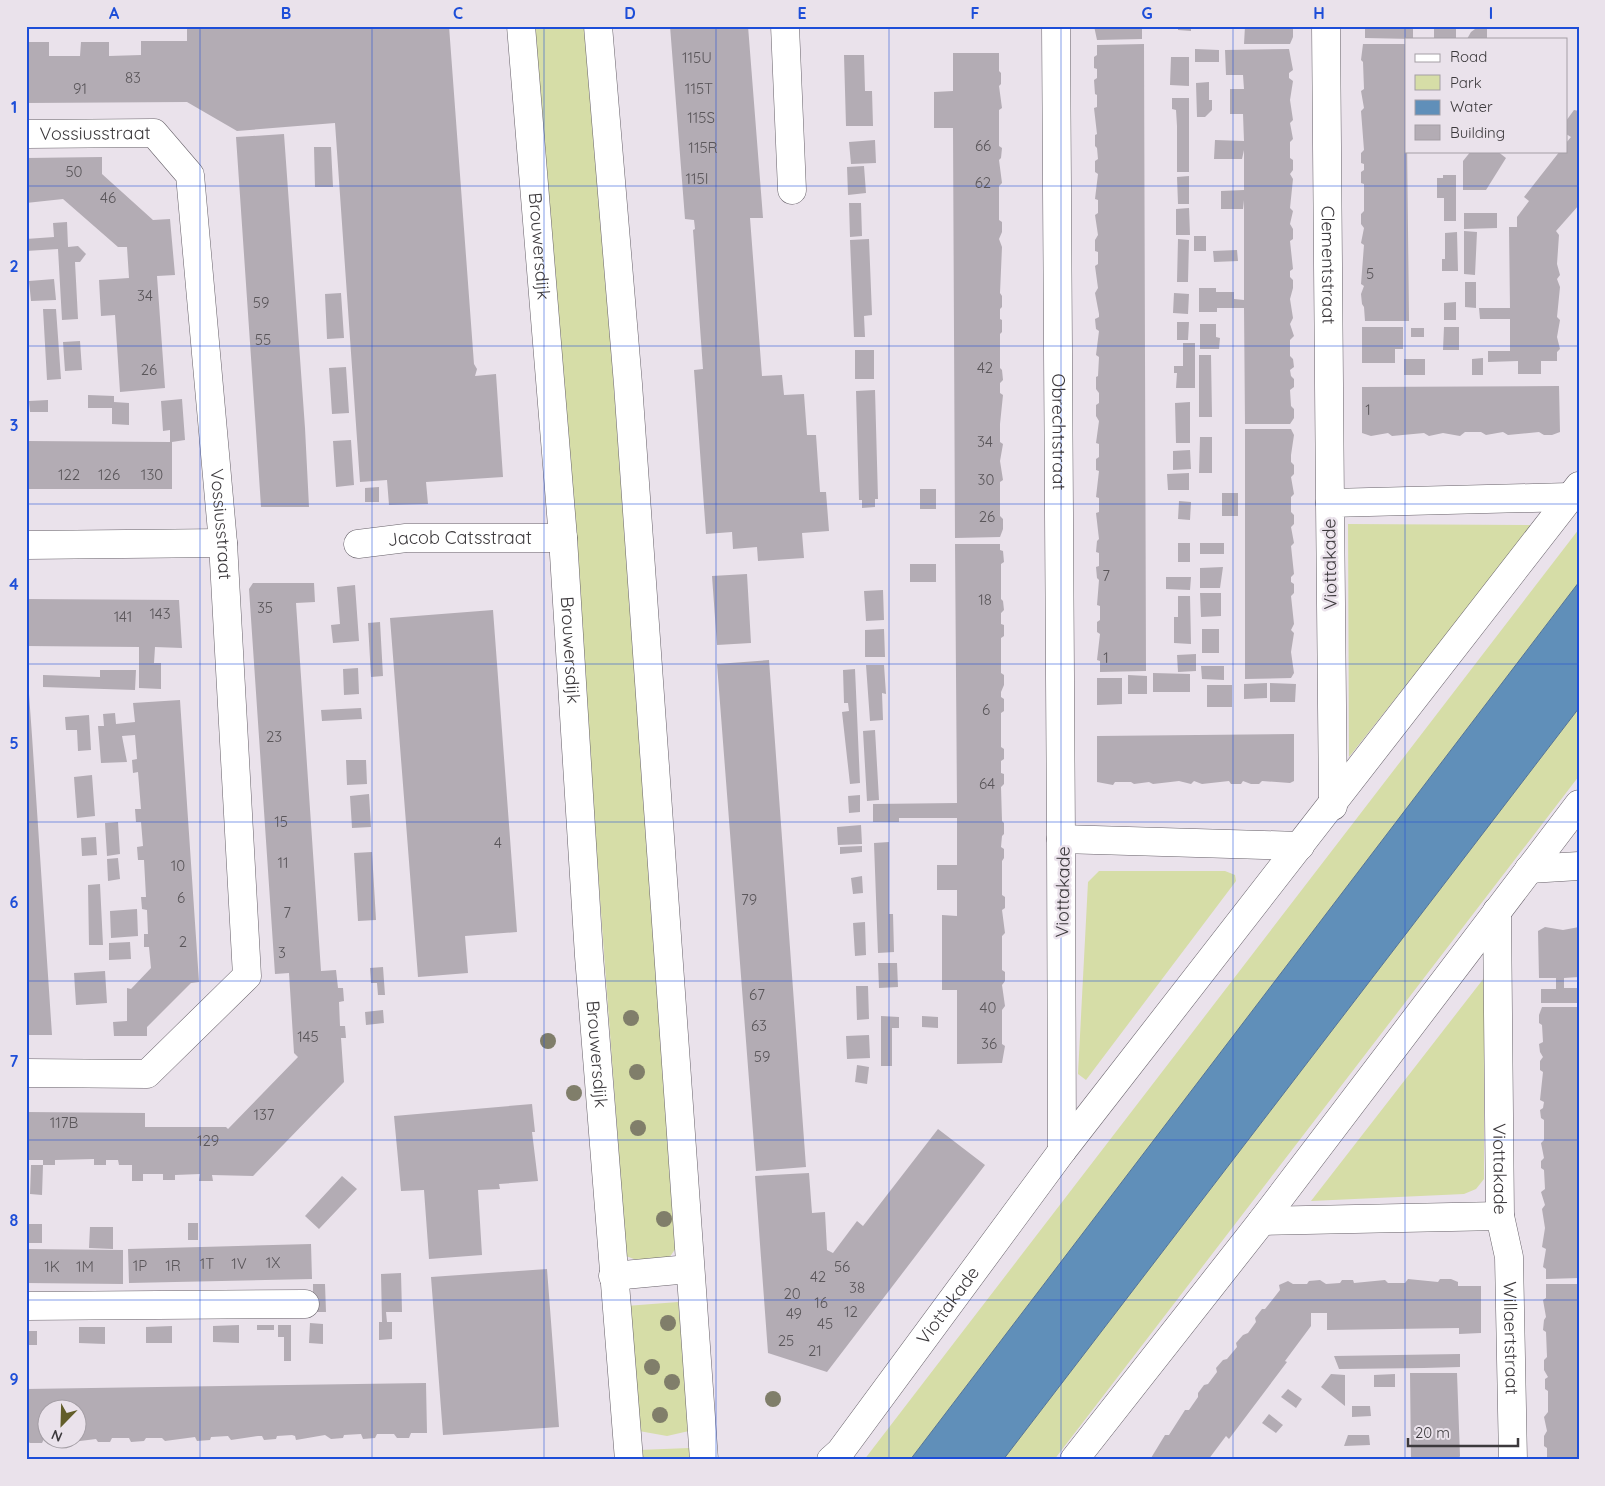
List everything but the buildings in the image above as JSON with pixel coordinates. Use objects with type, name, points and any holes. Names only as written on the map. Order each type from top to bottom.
[{"type":"street","name":"Brouwersdijk","points":[[521,26],[563,538],[589,956],[629,1460]]},
{"type":"street","points":[[598,26],[629,394],[689,1269],[704,1460]]},
{"type":"street","points":[[785,26],[792,190]]},
{"type":"street","name":"Obrechtstraat","points":[[1056,26],[1062,839]]},
{"type":"street","name":"Clementstraat","points":[[1326,26],[1330,503]]},
{"type":"street","name":"Vossiusstraat","points":[[26,134],[154,133],[190,175],[223,543],[248,976],[147,1074],[26,1073]]},
{"type":"street","name":"Viottakade","points":[[1332,806],[1330,503],[1574,492]]},
{"type":"street","name":"Viottakade","points":[[831,1460],[840,1452],[1062,1151],[1332,806],[1574,492]]},
{"type":"street","name":"Jacob Catsstraat","points":[[358,544],[406,538],[563,538]]},
{"type":"street","points":[[26,545],[223,543]]},
{"type":"street","points":[[1074,1460],[1262,1221],[1579,804]]},
{"type":"street","name":"Viottakade","points":[[1062,1151],[1062,839],[1300,846]]},
{"type":"street","points":[[1529,869],[1579,866]]},
{"type":"street","name":"Viottakade","points":[[1262,1221],[1500,1216],[1497,911]]},
{"type":"street","name":"Willaertstraat","points":[[1500,1216],[1509,1257],[1513,1460]]},
{"type":"street","points":[[613,1276],[689,1269]]},
{"type":"street","points":[[26,1306],[305,1304]]},
{"type":"green space","points":[[535,26],[587,26],[678,1245],[667,1261],[647,1264],[626,1256],[618,1211],[619,1154]]},
{"type":"green space","points":[[1348,524],[1533,525],[1349,757]]},
{"type":"green space","points":[[1579,529],[1579,582],[910,1460],[864,1460]]},
{"type":"green space","points":[[1579,708],[1579,776],[1054,1460],[1003,1460]]},
{"type":"green space","points":[[1099,871],[1225,871],[1235,875],[1236,881],[1086,1080],[1078,1074],[1088,882]]},
{"type":"green space","points":[[1484,978],[1484,1179],[1476,1189],[1464,1194],[1311,1201]]},
{"type":"green space","points":[[678,1302],[691,1416],[689,1431],[667,1436],[639,1431],[626,1306]]},
{"type":"green space","points":[[689,1448],[690,1460],[638,1460],[639,1450]]},
{"type":"water","points":[[1579,582],[1579,708],[1003,1460],[910,1460]]}]
